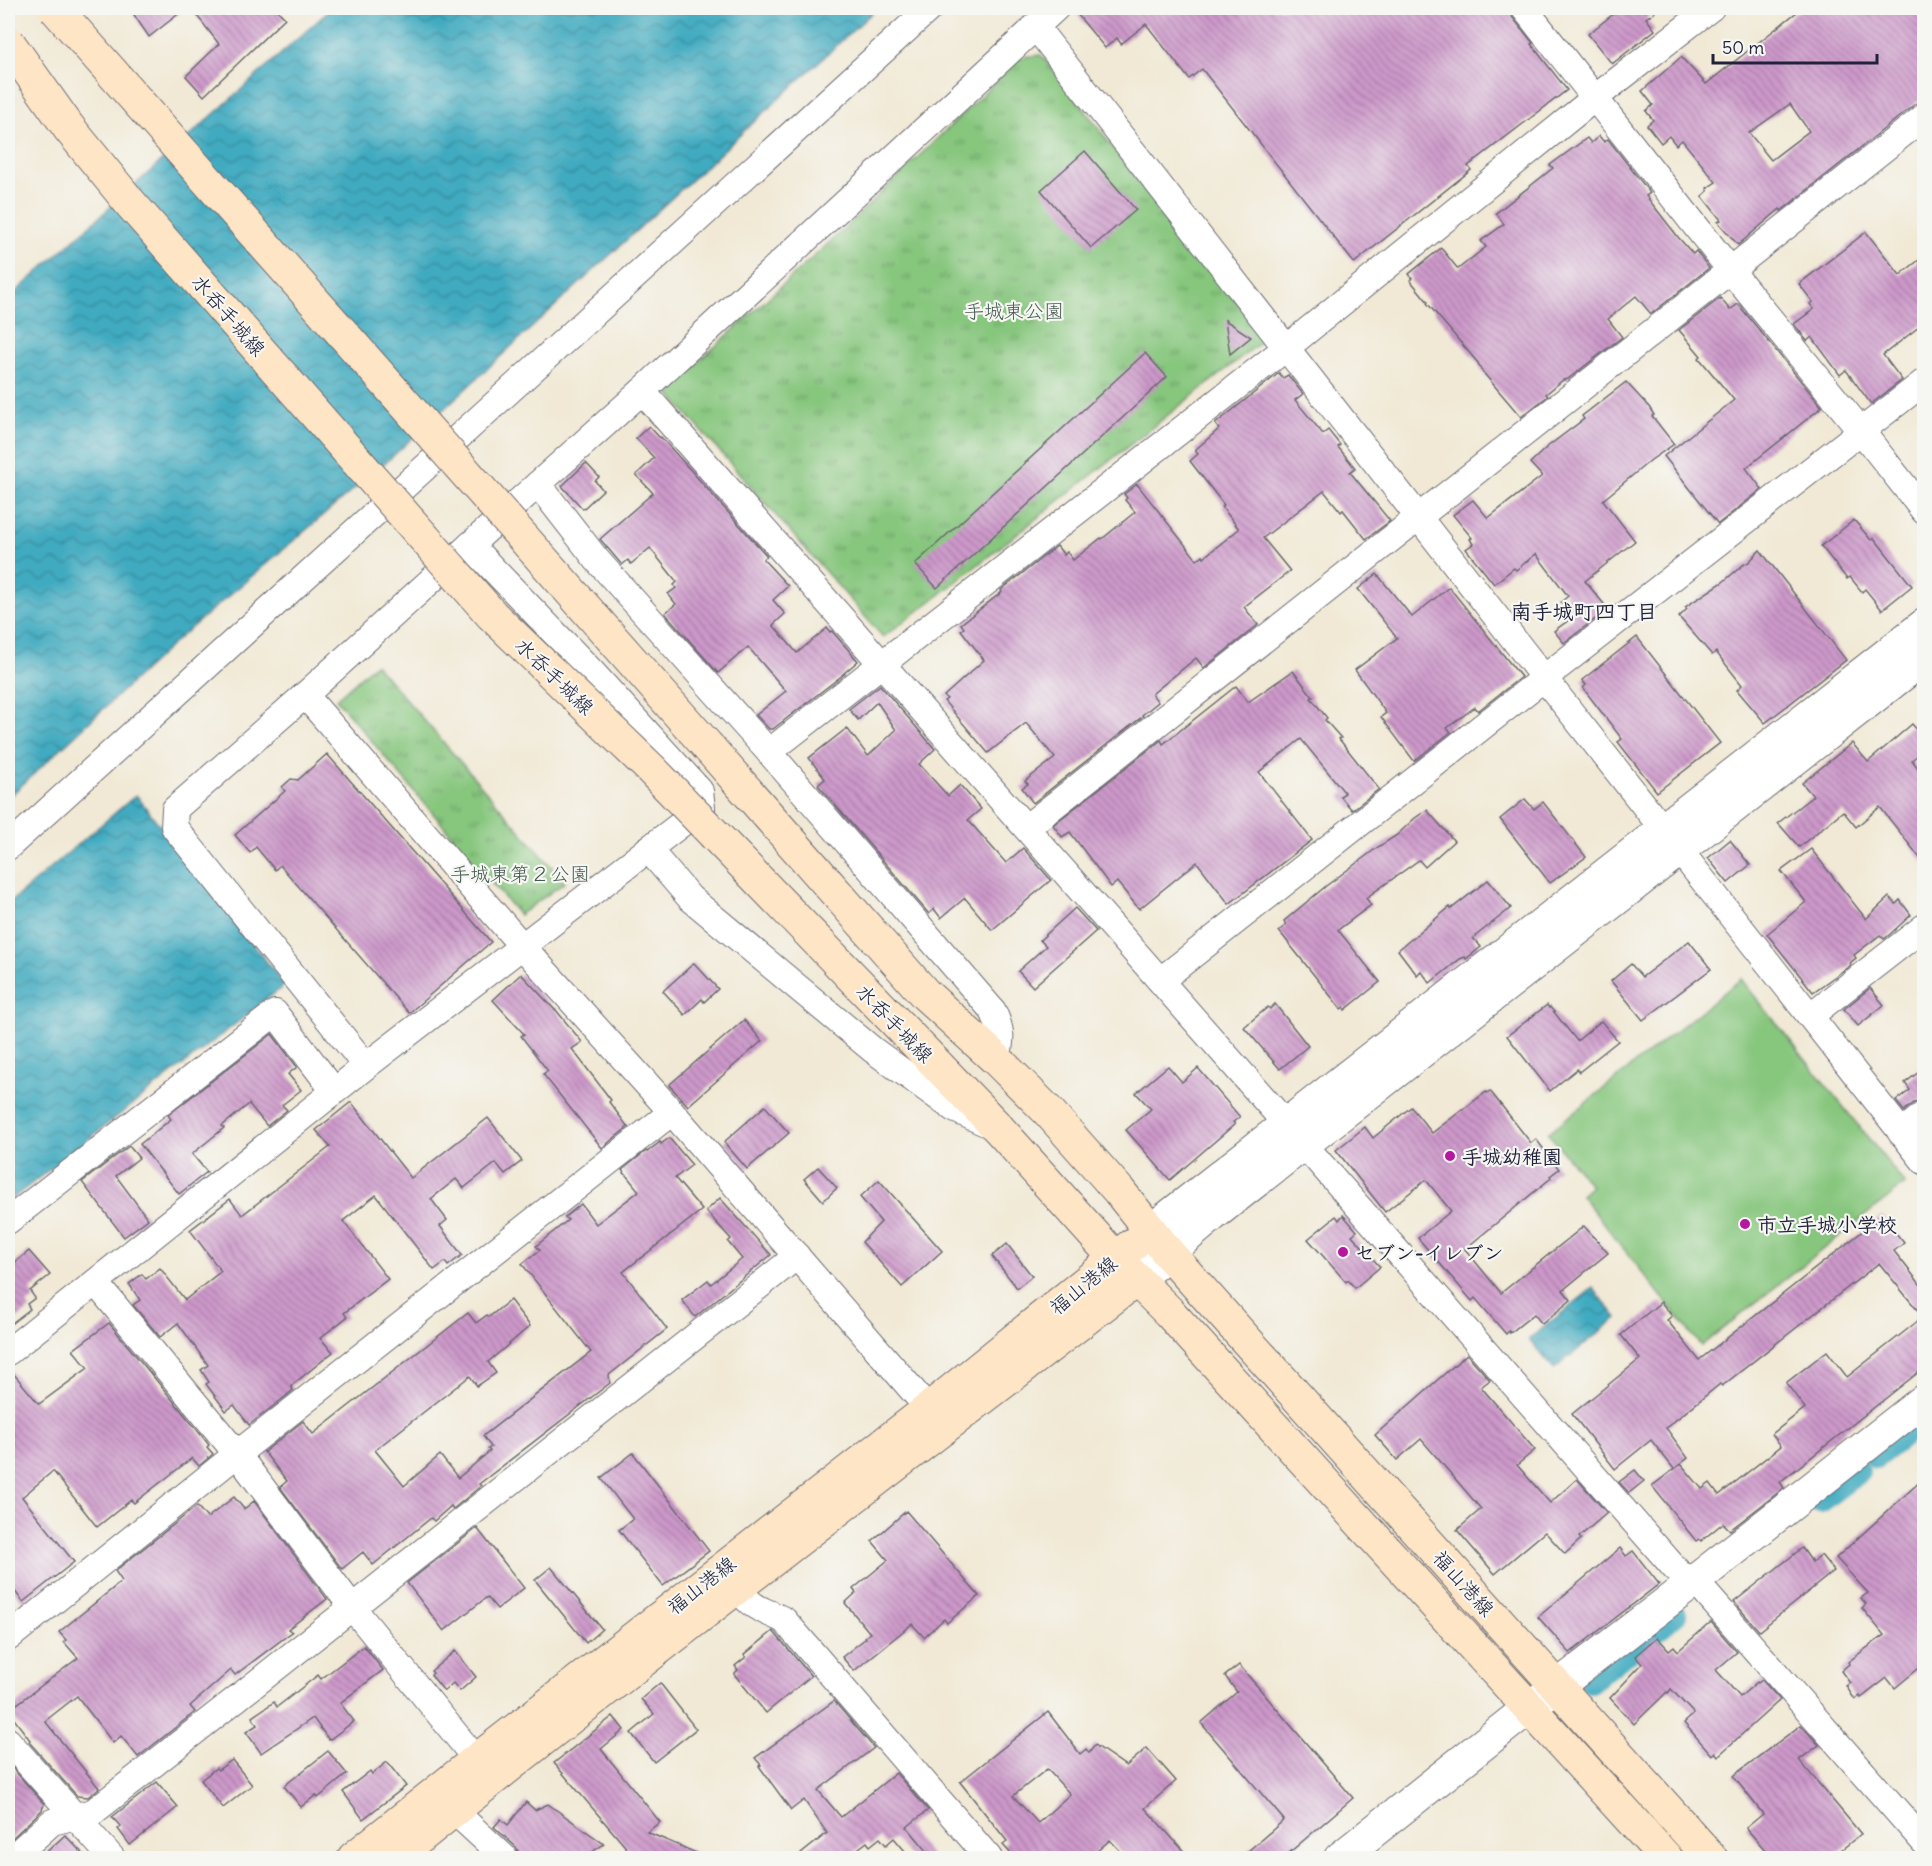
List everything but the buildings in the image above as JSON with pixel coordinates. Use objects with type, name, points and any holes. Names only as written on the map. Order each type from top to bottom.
[{"type":"main road","points":[[55,8],[925,994],[997,1060],[1049,1113],[1119,1191],[1160,1243]]},
{"type":"main road","name":"水呑手城線","points":[[8,42],[69,129],[131,204],[492,615],[650,768],[715,835],[999,1129],[1126,1269]]},
{"type":"main road","name":"福山港線","points":[[394,1858],[453,1810],[484,1770],[1160,1243],[1711,1858]]},
{"type":"main road","name":"福山港線","points":[[1126,1269],[1169,1312],[1666,1858]]},
{"type":"main road","name":"福山港線","points":[[354,1858],[484,1770],[737,1588],[937,1418]]},
{"type":"street","points":[[8,847],[930,8]]},
{"type":"street","points":[[366,1066],[174,826],[175,809],[642,391],[1056,8]]},
{"type":"street","points":[[1524,8],[1924,511]]},
{"type":"street","points":[[769,752],[1286,348],[1596,97],[1712,8]]},
{"type":"street","points":[[1035,26],[1924,1161]]},
{"type":"street","points":[[1027,827],[1924,117]]},
{"type":"street","points":[[1161,980],[1924,382]]},
{"type":"street","points":[[642,391],[1027,827],[1679,1574],[1701,1589],[1924,1842]]},
{"type":"street","points":[[538,484],[597,560],[769,752],[993,1011],[1000,1026],[1002,1038],[997,1060]]},
{"type":"street","points":[[8,1352],[334,1091],[702,808],[700,791],[592,672],[470,545]]},
{"type":"street","points":[[1160,1243],[1672,839],[1924,625]]},
{"type":"street","points":[[1672,839],[1924,658]]},
{"type":"street","points":[[305,695],[522,946],[672,1112],[937,1418]]},
{"type":"street","points":[[648,849],[690,898],[873,1050],[954,1109],[999,1129]]},
{"type":"street","points":[[1810,1016],[1924,927]]},
{"type":"street","points":[[8,1221],[275,1013],[334,1091]]},
{"type":"street","points":[[8,1638],[237,1454],[672,1112]]},
{"type":"street","points":[[1901,1132],[1924,1114]]},
{"type":"street","points":[[12,1858],[52,1822],[93,1812],[797,1256]]},
{"type":"street","points":[[96,1283],[237,1454],[352,1607],[484,1770]]},
{"type":"street","points":[[1340,1858],[1924,1400]]},
{"type":"street","points":[[737,1588],[748,1602],[761,1611],[784,1620],[989,1858]]},
{"type":"street","points":[[8,1741],[112,1858]]},
{"type":"street","points":[[453,1810],[505,1858]]},
{"type":"green space","name":"手城東公園","points":[[1041,55],[1130,171],[1266,338],[883,637],[670,395],[674,384],[843,230],[1021,57]]},
{"type":"green space","name":"手城東第２公園","points":[[375,664],[565,882],[519,915],[336,699]]},
{"type":"green space","points":[[1741,979],[1905,1184],[1701,1346],[1581,1195],[1591,1186],[1548,1133]]},
{"type":"water","points":[[332,8],[877,8],[393,456],[179,638],[8,798],[8,299]]},
{"type":"water","points":[[136,795],[285,985],[8,1202],[8,904]]},
{"type":"water","points":[[1593,1288],[1617,1318],[1554,1369],[1529,1339]]},
{"type":"waterway","points":[[1876,1458],[1924,1420]]},
{"type":"waterway","points":[[1820,1502],[1859,1472]]},
{"type":"waterway","points":[[1590,1682],[1676,1615]]},
{"type":"place","name":"手城幼稚園","points":[[1450,1156]]},
{"type":"place","name":"市立手城小学校","points":[[1745,1224]]},
{"type":"place","name":"セブン-イレブン","points":[[1343,1252]]},
{"type":"district","name":"南手城町四丁目","points":[[1584,611]]}]
